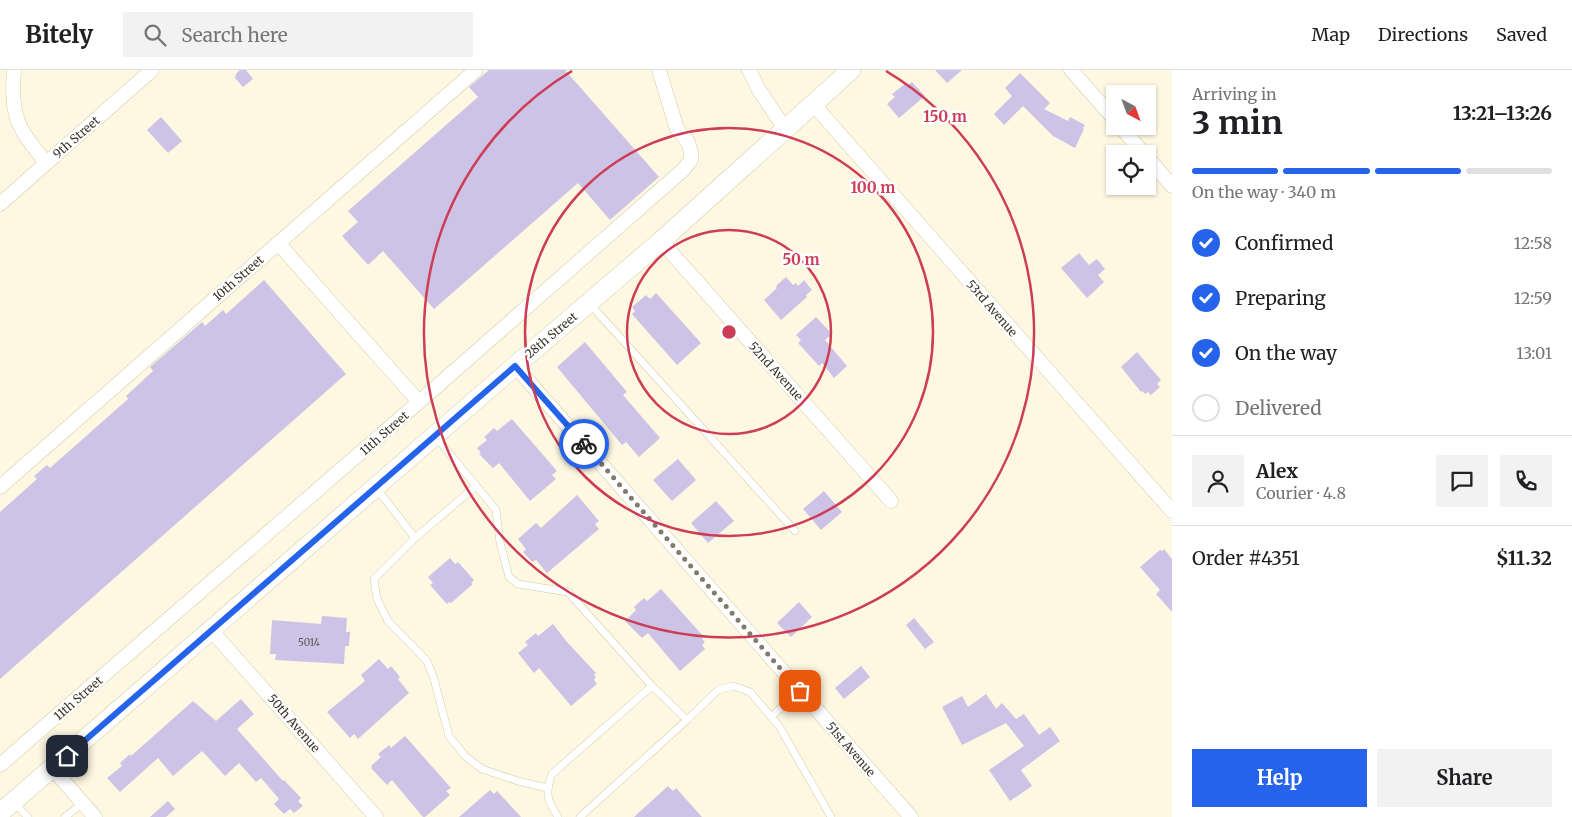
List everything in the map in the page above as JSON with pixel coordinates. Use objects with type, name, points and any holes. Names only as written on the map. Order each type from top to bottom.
[{"type":"main road","name":"28th Street","points":[[7,808],[661,241],[851,70]]},
{"type":"street","points":[[14,70],[12,87],[16,118],[32,147],[47,163]]},
{"type":"street","points":[[131,89],[142,70]]},
{"type":"street","name":"9th Street","points":[[0,204],[152,70]]},
{"type":"street","name":"10th Street","points":[[0,487],[476,70]]},
{"type":"street","name":"11th Street","points":[[0,765],[419,402],[683,170],[690,160],[691,152],[688,142],[677,129],[659,70]]},
{"type":"street","points":[[750,70],[759,90],[785,129]]},
{"type":"street","points":[[1071,70],[1106,110]]},
{"type":"street","name":"53rd Avenue","points":[[813,104],[1172,511]]},
{"type":"street","points":[[1128,135],[1136,145]]},
{"type":"street","points":[[1156,167],[1172,186]]},
{"type":"street","name":"52nd Avenue","points":[[661,241],[891,501]]},
{"type":"street","points":[[278,243],[419,402]]},
{"type":"street","name":"51st Avenue","points":[[515,366],[911,817]]},
{"type":"street","name":"50th Avenue","points":[[212,630],[376,817]]},
{"type":"street","points":[[52,768],[95,817]]},
{"type":"lane","points":[[589,303],[795,531]]},
{"type":"lane","points":[[434,436],[496,510],[500,542],[508,576],[518,584],[568,592],[652,686],[687,720]]},
{"type":"lane","points":[[476,486],[415,538],[374,579],[377,599],[388,621],[427,661],[434,679],[449,736],[465,756],[482,769],[547,788]]},
{"type":"lane","points":[[375,487],[415,538]]},
{"type":"lane","points":[[558,817],[550,806],[547,788],[552,774],[652,686]]},
{"type":"lane","points":[[580,817],[718,690],[734,686],[750,692],[779,726],[831,817]]},
{"type":"lane","points":[[772,717],[800,691]]},
{"type":"lane","points":[[65,817],[83,803]]},
{"type":"lane","points":[[7,808],[28,817]]},
{"type":"building","points":[[240,70],[246,70],[253,79],[243,87],[235,78]]},
{"type":"building","points":[[489,70],[565,70],[659,177],[610,220],[578,183],[434,309],[383,251],[368,265],[342,236],[358,222],[348,211],[478,97],[469,87]]},
{"type":"building","points":[[935,70],[962,70],[947,83]]},
{"type":"building","points":[[1020,73],[1050,103],[1044,109],[1068,121],[1070,117],[1085,125],[1075,148],[1053,136],[1023,106],[1004,125],[994,114],[1012,96],[1005,88]]},
{"type":"building","points":[[912,82],[925,96],[899,118],[887,104],[895,97],[892,94],[905,84],[907,86]]},
{"type":"building","points":[[161,117],[182,141],[168,153],[147,130]]},
{"type":"building","points":[[1079,253],[1089,265],[1097,259],[1105,269],[1098,275],[1104,282],[1087,298],[1061,268]]},
{"type":"building","points":[[786,277],[793,285],[796,283],[798,286],[804,280],[812,290],[806,295],[807,297],[781,320],[764,300]]},
{"type":"building","points":[[264,280],[346,374],[0,679],[0,512],[37,479],[34,476],[47,465],[50,468],[128,399],[126,396],[153,371],[150,367],[202,322],[205,326],[223,310],[226,314]]},
{"type":"building","points":[[656,293],[701,343],[677,365],[632,314],[635,311],[632,307],[646,295],[650,299]]},
{"type":"building","points":[[816,317],[832,334],[825,340],[847,366],[834,378],[822,363],[819,366],[798,343],[801,340],[796,335]]},
{"type":"building","points":[[585,342],[627,392],[623,395],[660,438],[639,457],[626,442],[622,445],[557,367]]},
{"type":"building","points":[[1137,352],[1161,380],[1157,384],[1160,387],[1151,395],[1148,392],[1145,394],[1141,392],[1121,367]]},
{"type":"building","points":[[512,419],[557,471],[552,475],[556,479],[530,501],[499,463],[493,468],[479,454],[481,453],[477,448],[487,440],[484,437],[494,428],[497,431]]},
{"type":"building","points":[[678,459],[696,480],[672,501],[653,480]]},
{"type":"building","points":[[824,491],[842,512],[821,530],[803,509]]},
{"type":"building","points":[[577,495],[599,521],[595,524],[599,529],[547,573],[536,560],[532,562],[523,552],[526,549],[518,539],[536,523],[541,528]]},
{"type":"building","points":[[716,501],[734,521],[708,543],[691,523]]},
{"type":"building","points":[[1164,549],[1172,559],[1172,612],[1156,594],[1160,590],[1140,567],[1160,550]]},
{"type":"building","points":[[450,558],[455,564],[458,562],[474,580],[471,583],[473,584],[451,603],[447,604],[430,585],[433,583],[428,577]]},
{"type":"building","points":[[661,589],[704,637],[702,639],[705,642],[702,645],[705,649],[680,671],[648,633],[642,638],[625,621],[636,610],[634,607],[644,598],[647,601]]},
{"type":"building","points":[[799,602],[812,617],[791,637],[777,623]]},
{"type":"building","points":[[322,616],[347,618],[346,632],[350,632],[349,646],[345,646],[344,664],[275,660],[276,654],[270,654],[272,620],[321,624]]},
{"type":"building","points":[[914,618],[934,642],[925,649],[906,625]]},
{"type":"building","points":[[553,624],[596,673],[594,680],[597,684],[571,706],[539,668],[534,673],[518,653],[528,645],[525,642],[536,633],[538,636]]},
{"type":"building","points":[[379,659],[388,669],[391,666],[409,693],[358,739],[354,734],[350,738],[327,712],[365,681],[361,675]]},
{"type":"building","points":[[861,666],[870,677],[844,699],[835,688]]},
{"type":"building","points":[[986,694],[996,709],[1002,703],[1016,719],[1024,714],[1039,735],[1050,727],[1060,741],[1021,770],[1032,786],[1010,801],[989,770],[1024,746],[1006,723],[962,745],[942,707],[962,696],[968,707]]},
{"type":"building","points":[[241,699],[254,714],[237,729],[283,781],[301,798],[298,801],[303,806],[294,813],[290,809],[284,814],[274,804],[279,799],[261,778],[256,782],[239,763],[225,776],[202,751],[173,776],[158,758],[120,792],[107,778],[122,766],[120,763],[130,754],[131,756],[193,701],[216,721]]},
{"type":"building","points":[[405,736],[451,788],[446,791],[450,795],[425,817],[392,780],[387,785],[371,768],[381,757],[378,754],[389,745],[391,748]]},
{"type":"building","points":[[668,786],[673,791],[676,788],[702,817],[634,817]]},
{"type":"building","points":[[490,790],[494,794],[497,791],[521,817],[459,817]]},
{"type":"building","points":[[168,801],[175,809],[166,817],[150,817]]},
{"type":"way so far","points":[[584,444],[800,691]]},
{"type":"route","points":[[67,756],[515,366],[584,444]]}]
